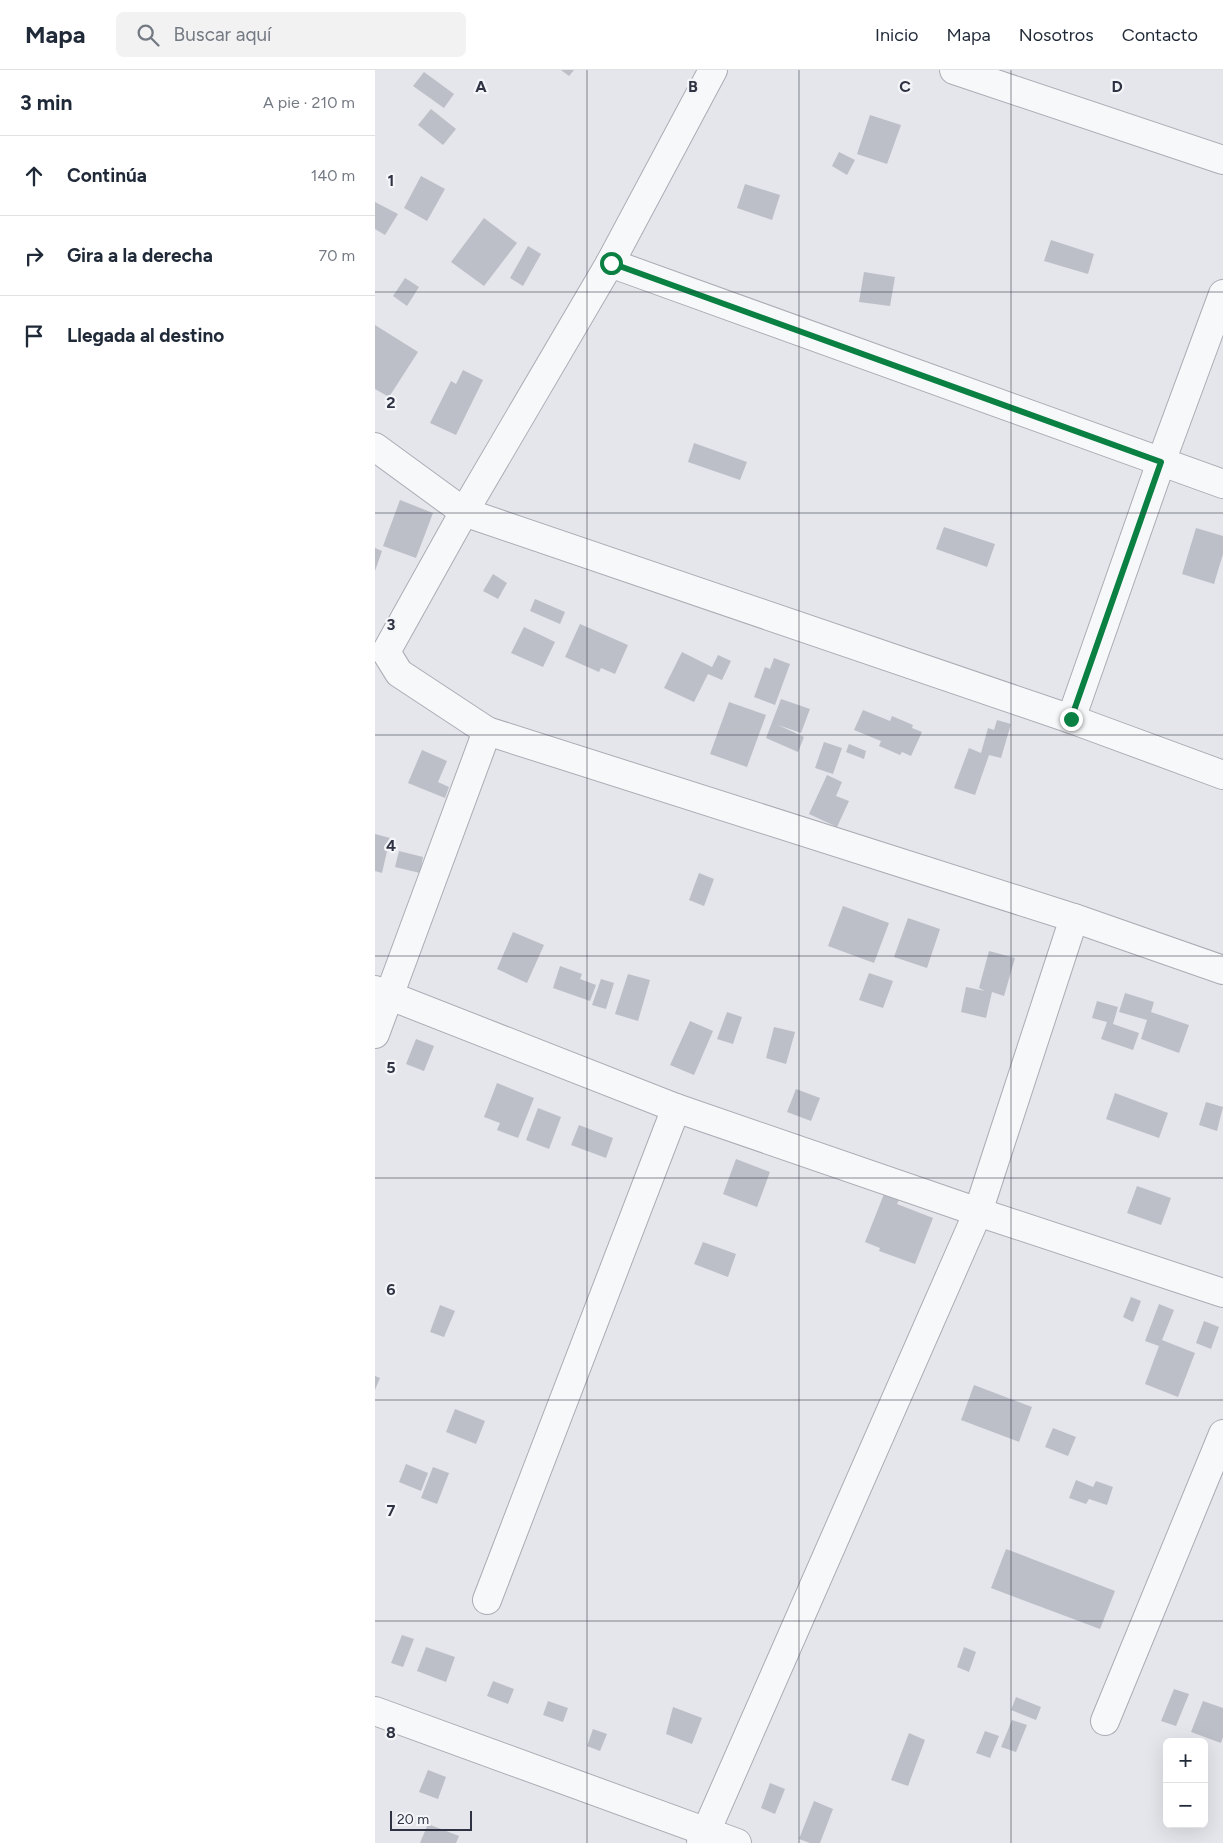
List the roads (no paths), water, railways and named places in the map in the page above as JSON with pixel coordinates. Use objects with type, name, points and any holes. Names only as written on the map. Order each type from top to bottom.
[{"type":"street","points":[[713,70],[611,263],[381,656],[399,673],[487,731],[1075,918],[1223,970]]},
{"type":"street","points":[[954,70],[1223,160]]},
{"type":"street","points":[[611,263],[1223,484]]},
{"type":"street","points":[[1071,719],[1161,462],[1223,294]]},
{"type":"street","points":[[375,447],[464,512],[1071,719],[1223,775]]},
{"type":"street","points":[[375,1034],[382,993],[487,731]]},
{"type":"street","points":[[703,1837],[977,1212],[1075,918]]},
{"type":"street","points":[[382,993],[676,1108],[977,1212],[1223,1293]]},
{"type":"street","points":[[487,1600],[676,1108]]},
{"type":"street","points":[[1105,1721],[1223,1434]]},
{"type":"street","points":[[375,1712],[703,1837],[737,1843]]}]
